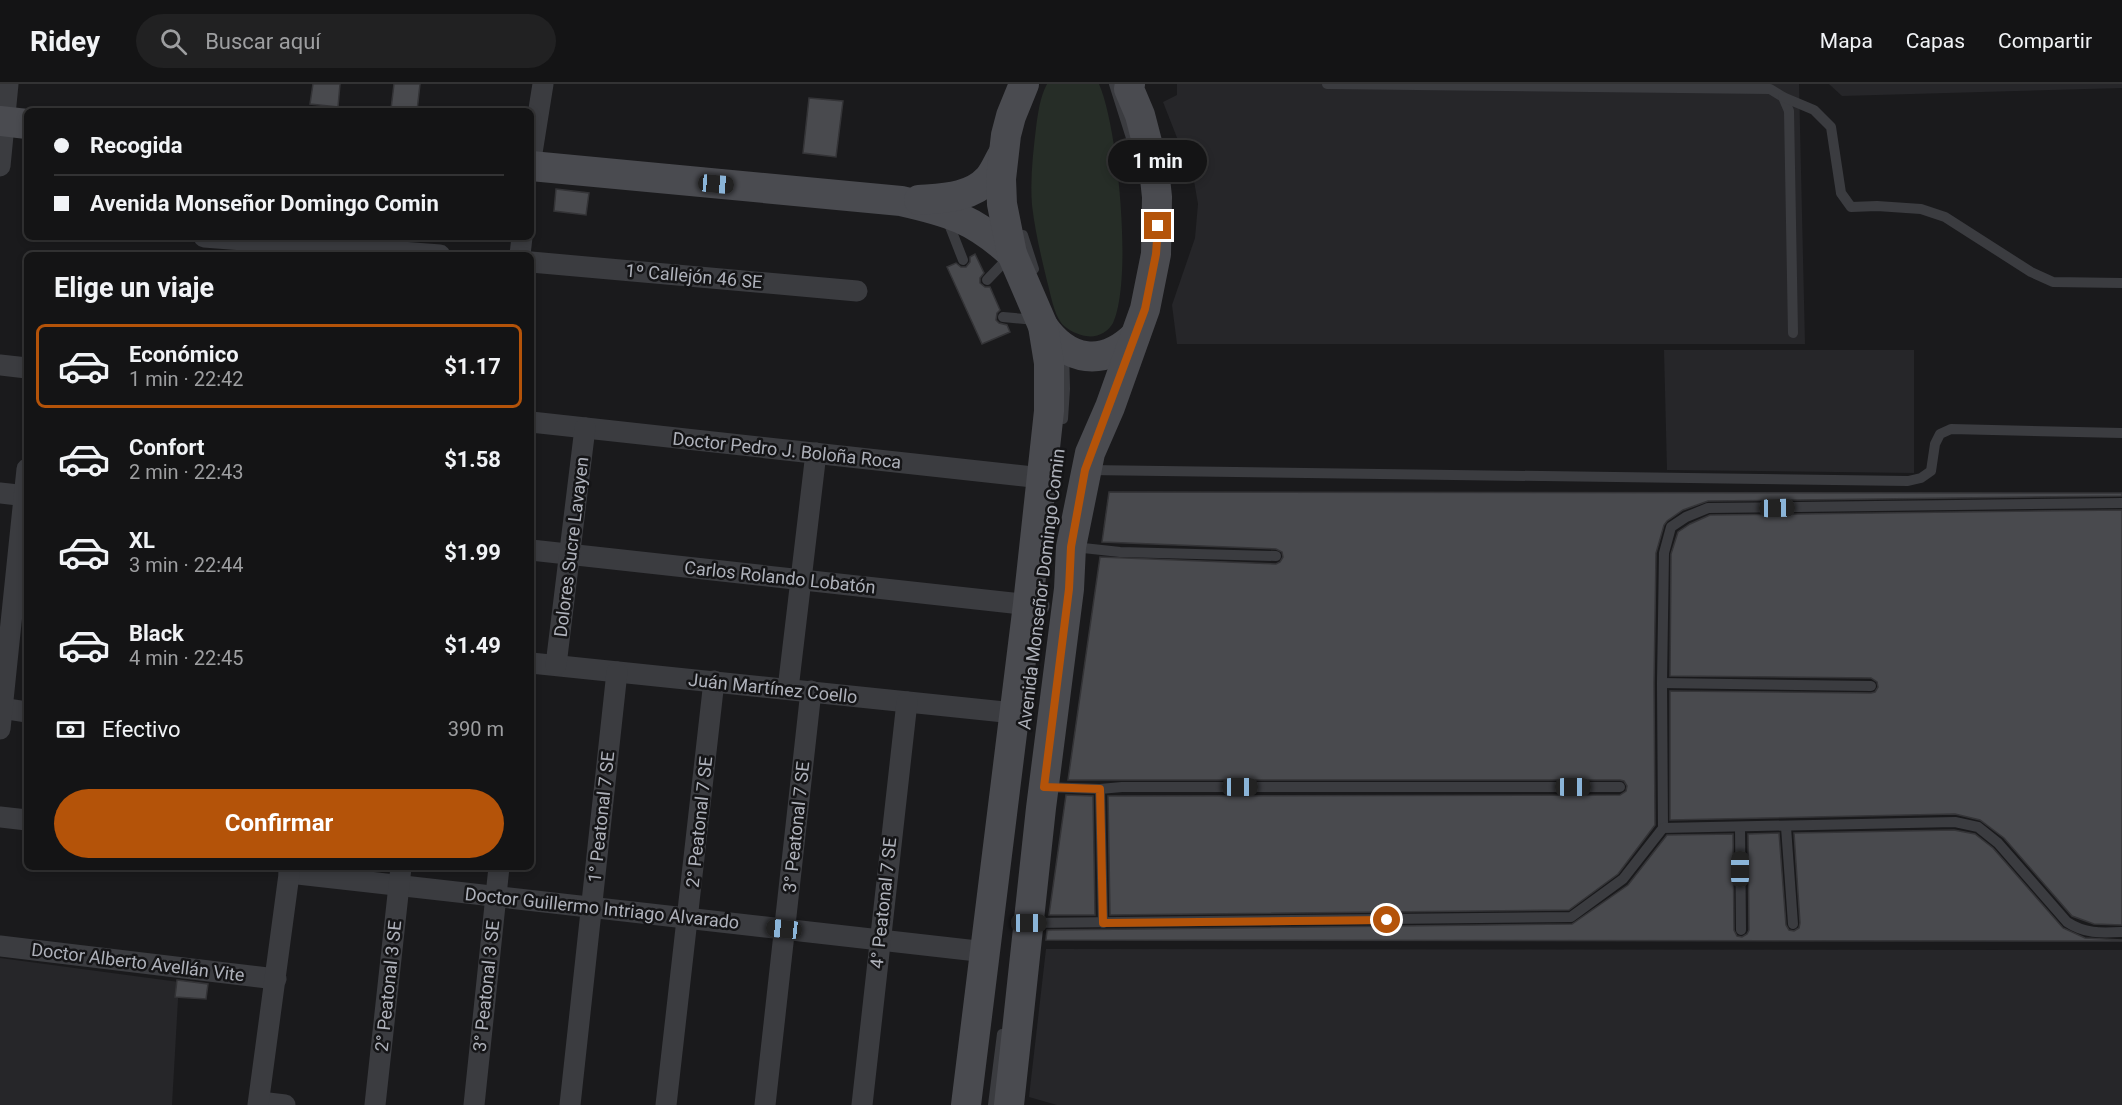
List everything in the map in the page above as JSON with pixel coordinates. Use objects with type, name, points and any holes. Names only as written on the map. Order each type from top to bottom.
[{"type":"main road","name":"Avenida Monseñor Domingo Comin","points":[[1009,1105],[1044,787],[1069,589],[1071,547],[1081,465],[1090,453],[1110,407],[1124,343],[1147,300],[1156,254],[1157,198],[1148,142],[1124,85]]},
{"type":"main road","name":"Avenida Monseñor Domingo Comin","points":[[966,1105],[993,950],[1020,712],[1036,606],[1042,478],[1050,384],[1046,322],[1002,204],[1011,153],[1011,116],[1028,94]]},
{"type":"main road","points":[[901,201],[946,198],[965,193],[987,180],[1011,153]]},
{"type":"main road","points":[[534,166],[901,201],[944,211],[977,225],[992,235],[1016,241]]},
{"type":"main road","points":[[1046,322],[1052,339],[1064,349],[1079,355],[1094,357],[1110,354],[1124,343]]},
{"type":"street","points":[[0,165],[10,122],[8,84]]},
{"type":"street","points":[[534,140],[543,84]]},
{"type":"street","points":[[243,240],[401,252]]},
{"type":"street","name":"1º Callejón 46 SE","points":[[534,262],[857,291]]},
{"type":"street","points":[[0,365],[24,368]]},
{"type":"street","name":"Doctor Pedro J. Boloña Roca","points":[[534,422],[1042,478]]},
{"type":"street","name":"Dolores Sucre Lavayen","points":[[556,665],[585,428]]},
{"type":"street","points":[[788,689],[816,453]]},
{"type":"street","points":[[0,493],[24,496]]},
{"type":"street","points":[[24,513],[1,715],[24,711]]},
{"type":"street","name":"Carlos Rolando Lobatón","points":[[534,550],[1036,606]]},
{"type":"street","name":"Juán Martínez Coello","points":[[534,663],[1020,712]]},
{"type":"street","name":"1° Peatonal 7 SE","points":[[570,1105],[617,672]]},
{"type":"street","name":"2° Peatonal 7 SE","points":[[666,1105],[714,681]]},
{"type":"street","name":"3° Peatonal 7 SE","points":[[765,1105],[811,692]]},
{"type":"street","name":"4° Peatonal 7 SE","points":[[862,1105],[907,702]]},
{"type":"street","points":[[0,817],[24,820]]},
{"type":"street","points":[[285,1105],[259,1104],[290,870]]},
{"type":"street","name":"Doctor Guillermo Intriago Alvarado","points":[[290,870],[400,876],[496,896],[879,940],[993,950]]},
{"type":"street","name":"3° Peatonal 3 SE","points":[[474,1105],[499,870]]},
{"type":"street","name":"2° Peatonal 3 SE","points":[[375,1105],[400,876]]},
{"type":"street","name":"Doctor Alberto Avellán Vite","points":[[0,946],[276,979]]},
{"type":"lane","points":[[1327,84],[1770,89],[1815,110],[1831,128],[1841,193],[1851,207],[1921,209],[1945,217],[2031,272],[2053,282],[2122,283]]},
{"type":"lane","name":"Avenida Monseñor Domingo Comin","points":[[1124,85],[1134,148]]},
{"type":"lane","points":[[1783,97],[1788,111],[1793,333]]},
{"type":"lane","points":[[944,211],[963,260]]},
{"type":"lane","points":[[987,280],[1016,241]]},
{"type":"lane","name":"Avenida Monseñor Domingo Comin","points":[[1016,241],[1026,247],[1039,279]]},
{"type":"lane","points":[[1003,317],[1046,322]]},
{"type":"lane","name":"Avenida Monseñor Domingo Comin","points":[[1061,434],[1065,388],[1064,349]]},
{"type":"lane","points":[[1081,465],[1908,481],[1921,478],[1931,471],[1935,444],[1940,434],[1952,429],[2122,433]]},
{"type":"lane","name":"Avenida Monseñor Domingo Comin","points":[[1081,465],[1087,432]]},
{"type":"lane","points":[[1029,923],[1571,917],[1623,879],[1664,828],[1662,683],[1664,553],[1671,527],[1686,517],[1708,508],[2122,503]]},
{"type":"lane","name":"Avenida Monseñor Domingo Comin","points":[[1059,578],[1068,504]]},
{"type":"lane","points":[[1071,547],[1120,552],[1276,556]]},
{"type":"lane","name":"Avenida Monseñor Domingo Comin","points":[[1030,676],[1032,665]]},
{"type":"lane","points":[[1662,683],[1871,686]]},
{"type":"lane","name":"Avenida Monseñor Domingo Comin","points":[[1027,832],[1044,691]]},
{"type":"lane","name":"Avenida Monseñor Domingo Comin","points":[[1013,816],[1020,712]]},
{"type":"lane","points":[[1044,787],[1100,789],[1122,787],[1620,787]]},
{"type":"lane","points":[[1100,789],[1103,923]]},
{"type":"lane","points":[[1664,828],[1955,822],[1978,827],[1998,843],[2067,922],[2088,933],[2122,933]]},
{"type":"lane","points":[[1786,827],[1793,924]]},
{"type":"lane","points":[[1740,828],[1741,930]]},
{"type":"lane","points":[[993,1105],[1003,1022]]},
{"type":"shaded area","points":[[1047,84],[1099,84],[1112,133],[1121,204],[1122,274],[1119,302],[1113,323],[1105,332],[1094,336],[1073,332],[1059,319],[1051,298],[1036,234],[1032,205],[1032,166],[1039,111]]},
{"type":"shaded area","points":[[1177,84],[1799,84],[1805,344],[1177,344],[1172,305],[1195,238],[1198,204],[1194,181],[1163,102],[1177,95]]},
{"type":"shaded area","points":[[1829,84],[2122,84],[2122,88],[1842,96]]},
{"type":"shaded area","points":[[1664,350],[1914,350],[1914,473],[1667,470]]},
{"type":"shaded area","points":[[1046,949],[2122,950],[2122,1105],[1057,1105],[1029,1097]]},
{"type":"shaded area","points":[[0,958],[179,982],[172,1105],[0,1105]]},
{"type":"building","points":[[313,84],[340,84],[338,107],[310,104]]},
{"type":"building","points":[[394,84],[420,84],[417,108],[391,108]]},
{"type":"building","points":[[809,98],[843,101],[836,157],[803,153]]},
{"type":"building","points":[[556,189],[589,193],[586,215],[554,211]]},
{"type":"building","points":[[975,254],[984,273],[980,278],[980,283],[985,287],[990,287],[1000,310],[996,320],[1007,325],[1010,332],[982,344],[947,267],[956,263],[961,267],[966,267],[970,262],[970,257]]},
{"type":"building","points":[[1109,492],[2122,493],[2122,496],[1708,501],[1683,510],[1667,521],[1656,553],[1655,825],[1618,874],[1569,910],[1110,915],[1108,796],[1620,795],[1626,791],[1627,786],[1624,781],[1620,780],[1068,780],[1100,557],[1276,564],[1283,557],[1282,552],[1276,549],[1102,542]]},
{"type":"building","points":[[2122,510],[2122,925],[2094,924],[2072,916],[2004,838],[1980,820],[1955,814],[1670,820],[1670,691],[1871,693],[1875,692],[1878,687],[1877,682],[1871,678],[1670,676],[1671,554],[1678,532],[1710,515]]},
{"type":"building","points":[[1066,795],[1093,796],[1095,915],[1049,915]]},
{"type":"building","points":[[1954,830],[1975,834],[1993,848],[2063,928],[2085,938],[2122,941],[1046,940],[1047,930],[1572,924],[1628,885],[1667,835],[1733,834],[1734,930],[1737,936],[1742,937],[1749,930],[1748,834],[1779,833],[1786,925],[1789,930],[1794,931],[1799,928],[1800,923],[1794,833]]},
{"type":"building","points":[[177,980],[208,984],[206,999],[175,997]]},
{"type":"route","points":[[1158,226],[1152,282],[1145,309],[1085,470],[1071,547],[1069,589],[1044,787],[1100,789],[1103,923],[1387,920]]}]
